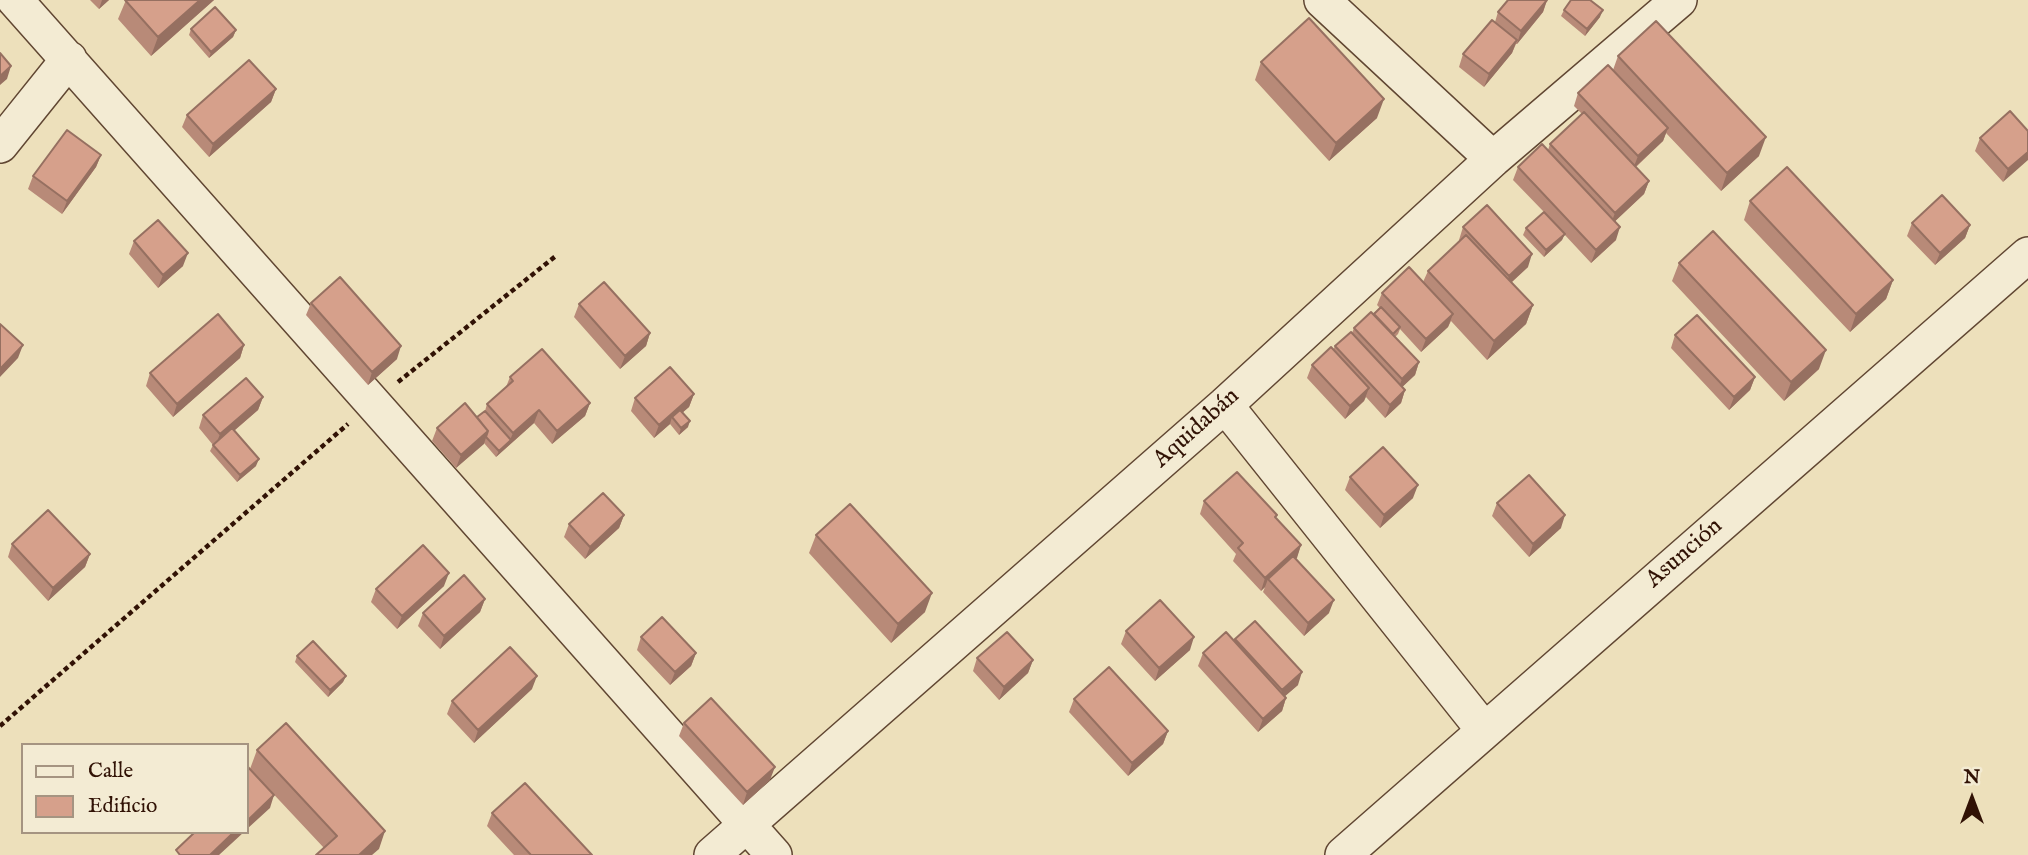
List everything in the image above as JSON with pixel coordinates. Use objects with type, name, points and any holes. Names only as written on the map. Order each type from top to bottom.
[{"type":"street","points":[[15,0],[775,855]]},
{"type":"street","points":[[1322,0],[1493,159]]},
{"type":"street","name":"Aquidabán","points":[[712,855],[1225,405],[1493,159],[1679,0]]},
{"type":"street","points":[[0,145],[69,59]]},
{"type":"street","name":"Asunción","points":[[1343,855],[2028,255]]},
{"type":"street","points":[[1225,405],[1484,730]]},
{"type":"path","points":[[0,726],[373,402],[557,256]]},
{"type":"building","points":[[125,0],[200,0],[158,37]]},
{"type":"building","points":[[1508,0],[1547,0],[1521,31],[1498,12]]},
{"type":"building","points":[[1571,0],[1590,0],[1603,10],[1587,29],[1564,10]]},
{"type":"building","points":[[215,7],[236,30],[211,52],[191,29]]},
{"type":"building","points":[[1309,18],[1384,99],[1336,143],[1261,62]]},
{"type":"building","points":[[1492,20],[1517,40],[1489,74],[1463,54]]},
{"type":"building","points":[[1656,21],[1766,137],[1727,173],[1618,56]]},
{"type":"building","points":[[0,53],[11,66],[0,76]]},
{"type":"building","points":[[249,60],[276,89],[213,144],[187,115]]},
{"type":"building","points":[[1608,65],[1668,128],[1638,156],[1578,93]]},
{"type":"building","points":[[2010,111],[2028,131],[2028,152],[2008,169],[1980,138]]},
{"type":"building","points":[[1584,112],[1649,181],[1615,213],[1550,144]]},
{"type":"building","points":[[67,130],[101,155],[67,201],[33,176]]},
{"type":"building","points":[[1542,144],[1620,227],[1596,250],[1518,167]]},
{"type":"building","points":[[1787,167],[1893,280],[1856,314],[1750,201]]},
{"type":"building","points":[[1942,195],[1970,225],[1940,253],[1912,223]]},
{"type":"building","points":[[1487,205],[1532,254],[1509,276],[1463,227]]},
{"type":"building","points":[[1544,212],[1565,234],[1546,250],[1526,228]]},
{"type":"building","points":[[158,220],[188,253],[163,275],[134,241]]},
{"type":"building","points":[[1713,231],[1826,350],[1791,382],[1679,263]]},
{"type":"building","points":[[1466,235],[1533,305],[1494,341],[1428,271]]},
{"type":"building","points":[[1409,267],[1453,314],[1426,339],[1382,293]]},
{"type":"building","points":[[340,277],[401,346],[372,372],[311,303]]},
{"type":"building","points":[[604,282],[650,333],[625,356],[579,304]]},
{"type":"building","points":[[1381,307],[1400,327],[1393,334],[1374,314]]},
{"type":"building","points":[[1371,312],[1419,362],[1402,379],[1354,328]]},
{"type":"building","points":[[218,314],[244,345],[177,404],[150,373]]},
{"type":"building","points":[[1697,315],[1755,377],[1734,397],[1675,335]]},
{"type":"building","points":[[0,324],[23,345],[0,369]]},
{"type":"building","points":[[1351,332],[1405,390],[1390,405],[1335,346]]},
{"type":"building","points":[[1331,347],[1369,388],[1350,406],[1312,365]]},
{"type":"building","points":[[542,349],[590,403],[557,431],[539,410],[513,433],[487,404],[513,381],[510,377]]},
{"type":"building","points":[[670,367],[694,394],[659,425],[635,398]]},
{"type":"building","points":[[246,378],[263,397],[220,434],[203,415]]},
{"type":"building","points":[[465,403],[488,431],[461,455],[437,428]]},
{"type":"building","points":[[680,410],[690,421],[681,428],[672,417]]},
{"type":"building","points":[[485,411],[511,440],[499,451],[486,437],[488,431],[477,417]]},
{"type":"building","points":[[232,428],[259,459],[240,475],[213,445]]},
{"type":"building","points":[[1383,447],[1418,485],[1384,515],[1350,477]]},
{"type":"building","points":[[1237,472],[1301,545],[1265,578],[1238,548],[1243,543],[1204,501]]},
{"type":"building","points":[[1529,475],[1565,515],[1533,544],[1497,503]]},
{"type":"building","points":[[603,493],[624,515],[590,547],[569,524]]},
{"type":"building","points":[[850,504],[932,593],[898,624],[816,535]]},
{"type":"building","points":[[48,510],[90,554],[53,588],[12,544]]},
{"type":"building","points":[[423,545],[449,573],[402,616],[376,589]]},
{"type":"building","points":[[1293,556],[1334,600],[1308,623],[1268,579]]},
{"type":"building","points":[[464,575],[485,599],[444,636],[423,613]]},
{"type":"building","points":[[1160,600],[1194,637],[1159,668],[1126,631]]},
{"type":"building","points":[[662,617],[696,653],[675,672],[641,637]]},
{"type":"building","points":[[1255,621],[1302,672],[1282,690],[1235,639]]},
{"type":"building","points":[[1007,632],[1033,660],[1004,687],[977,658]]},
{"type":"building","points":[[1226,632],[1286,698],[1263,719],[1203,653]]},
{"type":"building","points":[[313,641],[346,676],[330,690],[297,656]]},
{"type":"building","points":[[510,647],[537,676],[478,730],[452,701]]},
{"type":"building","points":[[1109,667],[1168,731],[1132,763],[1074,699]]},
{"type":"building","points":[[711,698],[775,767],[747,792],[684,723]]},
{"type":"building","points":[[286,723],[385,831],[359,855],[316,855],[337,836],[257,750]]},
{"type":"building","points":[[248,767],[274,795],[248,820]]},
{"type":"building","points":[[525,783],[592,855],[531,855],[492,813]]},
{"type":"building","points":[[193,834],[232,834],[210,855],[180,855],[176,850]]}]
